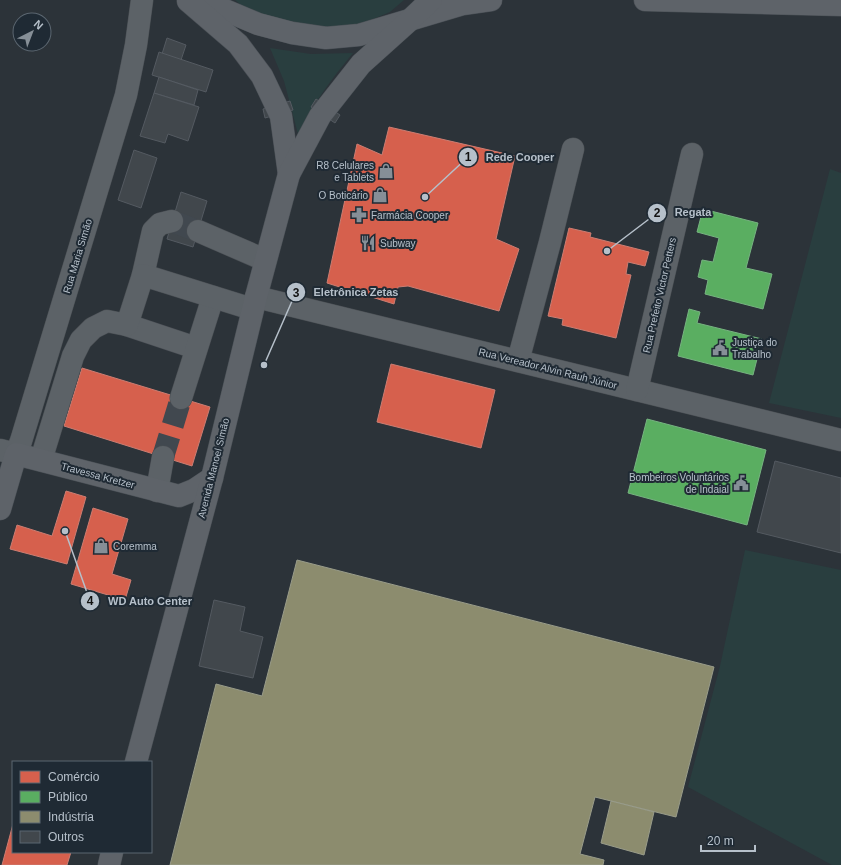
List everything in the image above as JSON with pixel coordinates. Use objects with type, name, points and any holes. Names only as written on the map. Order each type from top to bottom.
[{"type":"main road","name":"Avenida Manoel Simão","points":[[187,0],[238,44],[262,76],[281,116],[289,174]]},
{"type":"main road","points":[[201,0],[258,24],[292,33],[326,38],[359,35],[463,4],[491,0]]},
{"type":"main road","name":"Avenida Manoel Simão","points":[[136,761],[212,478],[254,303],[289,174],[320,116],[361,64],[431,0]]},
{"type":"main road","points":[[646,0],[841,6]]},
{"type":"main road","name":"Travessa Kretzer","points":[[8,452],[179,496]]},
{"type":"main road","name":"Rua Maria Simão","points":[[0,509],[8,452]]},
{"type":"main road","points":[[195,540],[189,514],[179,496],[194,490],[212,478]]},
{"type":"main road","points":[[109,865],[112,853]]},
{"type":"street","name":"Rua Maria Simão","points":[[8,452],[126,95],[136,45],[142,0]]},
{"type":"street","points":[[518,361],[573,149]]},
{"type":"street","name":"Rua Prefeito Victor Petters","points":[[637,390],[692,154]]},
{"type":"street","points":[[127,325],[143,275],[153,231],[160,224],[172,221]]},
{"type":"street","points":[[198,231],[265,260]]},
{"type":"street","name":"Rua Vereador Alvin Rauh Júnior","points":[[143,275],[213,297],[254,303],[518,361],[841,440]]},
{"type":"street","points":[[181,398],[213,297]]},
{"type":"street","points":[[41,460],[73,356],[81,340],[93,328],[107,320],[127,325],[196,348]]},
{"type":"street","points":[[157,491],[163,457]]},
{"type":"green space","points":[[235,0],[404,0],[390,12],[356,26],[319,31],[248,11]]},
{"type":"green space","points":[[270,48],[311,54],[353,53],[323,92],[298,134],[284,81]]},
{"type":"green space","points":[[830,169],[841,173],[841,418],[769,403]]},
{"type":"green space","points":[[745,550],[841,570],[841,865],[832,865],[688,787],[720,666]]},
{"type":"building: Comércio","points":[[389,127],[515,156],[496,239],[519,249],[499,311],[408,286],[398,287],[394,304],[327,283],[357,144],[382,155]]},
{"type":"building: Comércio","points":[[569,228],[591,233],[590,237],[649,252],[645,266],[628,262],[626,274],[631,275],[616,338],[562,325],[563,319],[548,316]]},
{"type":"building: Comércio","points":[[391,364],[495,390],[481,448],[377,422]]},
{"type":"building: Comércio","points":[[82,368],[210,407],[192,466],[64,426]]},
{"type":"building: Comércio","points":[[66,491],[86,497],[67,564],[10,549],[17,525],[52,536]]},
{"type":"building: Comércio","name":"Coremma","points":[[93,508],[128,519],[112,574],[131,580],[125,600],[71,584]]},
{"type":"building: Comércio","points":[[12,828],[12,853],[71,853],[67,865],[2,865]]},
{"type":"building: Público","points":[[703,209],[758,223],[746,268],[772,274],[763,309],[705,294],[708,280],[698,277],[702,260],[713,262],[719,238],[697,232]]},
{"type":"building: Público","name":"Justiça do Trabalho","points":[[689,309],[700,312],[697,323],[762,339],[753,375],[678,356]]},
{"type":"building: Público","points":[[647,419],[766,450],[747,525],[628,493]]},
{"type":"building: Indústria","points":[[297,560],[714,667],[676,817],[595,797],[580,854],[604,860],[603,865],[170,865],[216,684],[262,696]]},
{"type":"building: Indústria","points":[[611,801],[654,812],[644,855],[601,843]]},
{"type":"building: Outros","points":[[167,38],[186,45],[181,60],[162,54]]},
{"type":"building: Outros","points":[[159,52],[213,70],[206,92],[152,75]]},
{"type":"building: Outros","points":[[159,77],[198,90],[194,105],[154,93]]},
{"type":"building: Outros","points":[[154,93],[199,107],[188,141],[168,134],[165,143],[140,136]]},
{"type":"building: Outros","points":[[316,99],[340,115],[335,123],[311,107]]},
{"type":"building: Outros","points":[[290,101],[293,110],[265,118],[263,109]]},
{"type":"building: Outros","points":[[134,150],[157,158],[141,208],[118,200]]},
{"type":"building: Outros","points":[[181,192],[207,201],[193,247],[167,239]]},
{"type":"building: Outros","points":[[775,461],[841,478],[841,553],[757,532]]},
{"type":"building: Outros","points":[[214,600],[245,607],[240,631],[263,637],[253,678],[199,666]]},
{"type":"tunnel","points":[[172,221],[198,231]]},
{"type":"tunnel","points":[[163,457],[181,398]]},
{"type":"place","name":"R8 Celulares e Tablets","points":[[386,171]]},
{"type":"place","name":"O Boticário","points":[[380,195]]},
{"type":"place","name":"Rede Cooper","points":[[425,197]]},
{"type":"place","name":"Farmácia Cooper","points":[[359,215]]},
{"type":"place","name":"Subway","points":[[368,243]]},
{"type":"place","name":"Regata","points":[[607,251]]},
{"type":"place","name":"Justiça do Trabalho","points":[[720,348]]},
{"type":"place","name":"Eletrônica Zetas","points":[[264,365]]},
{"type":"place","name":"Bombeiros Voluntários de Indaial","points":[[741,483]]},
{"type":"place","name":"WD Auto Center","points":[[65,531]]},
{"type":"place","name":"Coremma","points":[[101,546]]}]
